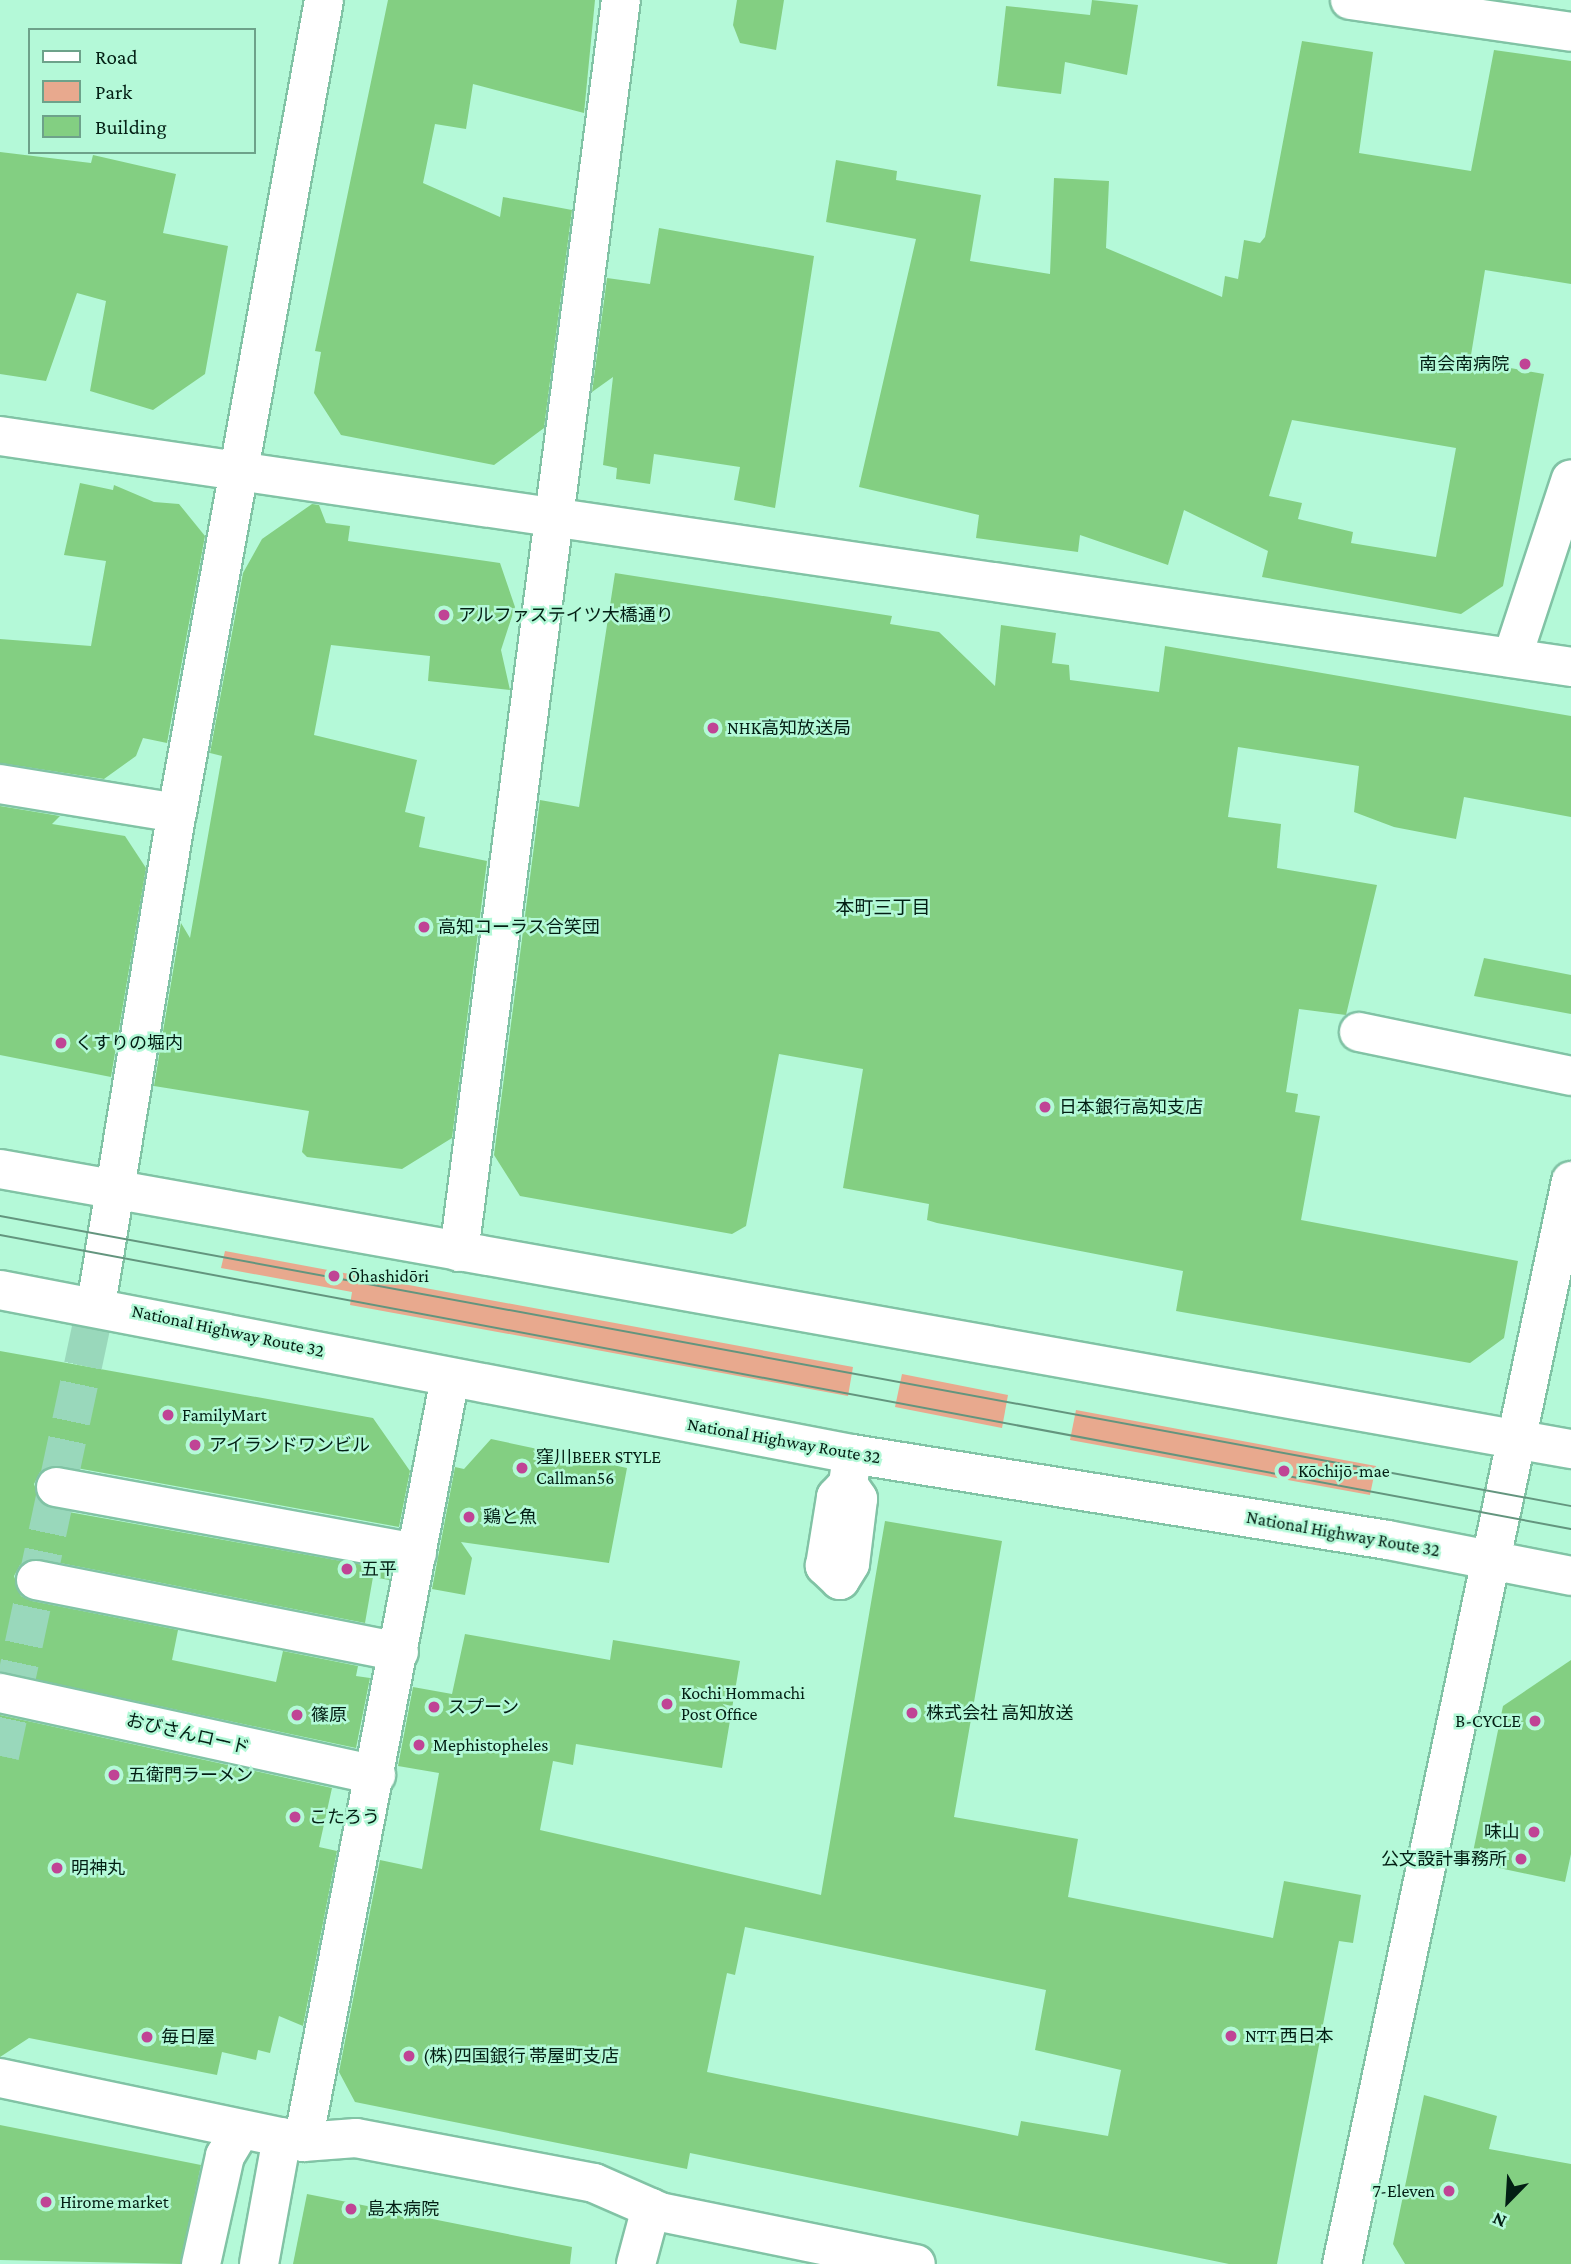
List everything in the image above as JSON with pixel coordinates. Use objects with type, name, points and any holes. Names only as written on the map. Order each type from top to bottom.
[{"type":"main road","points":[[96,1305],[237,468],[324,0]]},
{"type":"main road","points":[[459,1252],[550,516],[621,0]]},
{"type":"main road","points":[[1350,0],[1571,32]]},
{"type":"main road","points":[[0,436],[237,468],[1571,667]]},
{"type":"main road","points":[[1512,658],[1571,479]]},
{"type":"main road","points":[[0,784],[177,813]]},
{"type":"main road","points":[[1359,1032],[1571,1076]]},
{"type":"main road","points":[[0,1169],[1571,1449]]},
{"type":"main road","points":[[1342,2264],[1571,1181]]},
{"type":"main road","name":"National Highway Route 32","points":[[0,1290],[96,1305],[450,1378],[850,1469],[1490,1561],[1571,1576]]},
{"type":"main road","points":[[259,2264],[293,2139],[376,1775],[450,1378]]},
{"type":"main road","points":[[57,1487],[417,1553]]},
{"type":"main road","points":[[36,1580],[400,1652]]},
{"type":"main road","name":"おびさんロード","points":[[0,1693],[376,1775]]},
{"type":"main road","points":[[0,2078],[293,2139],[356,2138],[581,2180],[651,2208],[916,2264]]},
{"type":"main road","points":[[201,2264],[225,2156],[241,2129]]},
{"type":"main road","points":[[225,2264],[246,2161],[241,2129]]},
{"type":"main road","points":[[636,2264],[651,2208]]},
{"type":"green space","points":[[225,1251],[853,1367],[848,1396],[350,1305],[352,1292],[221,1268]]},
{"type":"green space","points":[[902,1374],[1008,1395],[1002,1428],[895,1407]]},
{"type":"green space","points":[[1076,1410],[1376,1466],[1370,1495],[1070,1440]]},
{"type":"building","points":[[388,0],[595,0],[584,113],[473,84],[466,129],[435,124],[423,183],[500,217],[503,197],[572,210],[544,428],[494,465],[341,435],[314,393],[321,352],[315,351]]},
{"type":"building","points":[[737,0],[784,0],[776,50],[740,43],[733,25]]},
{"type":"building","points":[[1092,0],[1138,5],[1127,75],[1065,62],[1061,94],[997,86],[1006,6],[1090,15]]},
{"type":"building","points":[[1302,41],[1373,52],[1359,153],[1471,171],[1494,50],[1571,61],[1571,284],[1485,270],[1470,361],[1544,374],[1503,586],[1461,614],[1262,577],[1268,551],[1184,510],[1168,565],[1080,535],[1078,552],[976,538],[979,515],[859,487],[916,239],[826,222],[836,160],[897,171],[896,180],[981,195],[970,261],[1050,274],[1054,178],[1109,181],[1106,248],[1222,297],[1225,276],[1238,279],[1244,240],[1260,243],[1265,237]],"holes":[[[1292,420],[1456,448],[1436,557],[1351,543],[1353,532],[1298,519],[1302,503],[1269,496]]]},
{"type":"building","points":[[0,152],[91,163],[93,155],[176,174],[163,233],[228,246],[205,374],[153,410],[90,391],[106,301],[77,293],[46,381],[0,374]]},
{"type":"building","points":[[659,228],[814,256],[775,508],[734,500],[740,467],[654,454],[650,484],[616,479],[617,468],[603,465],[613,377],[592,392],[607,278],[650,284]]},
{"type":"building","points":[[80,483],[113,490],[114,485],[154,502],[179,504],[205,536],[167,743],[143,738],[136,756],[104,779],[0,763],[0,639],[91,646],[106,561],[64,555]]},
{"type":"building","points":[[312,504],[319,505],[326,523],[350,526],[348,541],[500,563],[515,607],[501,650],[510,690],[428,681],[430,656],[331,645],[314,735],[417,760],[405,812],[425,817],[419,847],[487,861],[452,1138],[402,1169],[307,1157],[302,1152],[309,1111],[154,1086],[181,923],[190,938],[222,756],[210,753],[243,573],[262,539]]},
{"type":"building","points":[[615,573],[892,616],[890,624],[939,632],[995,686],[1001,625],[1056,633],[1052,663],[1069,665],[1070,680],[1159,692],[1165,646],[1571,716],[1571,817],[1464,797],[1456,839],[1394,827],[1354,812],[1359,766],[1238,747],[1228,817],[1281,824],[1277,868],[1377,885],[1346,1015],[1299,1009],[1286,1092],[1298,1094],[1295,1112],[1320,1116],[1301,1220],[1518,1261],[1504,1338],[1470,1363],[1176,1311],[1183,1271],[937,1223],[927,1220],[929,1204],[843,1188],[863,1069],[779,1054],[746,1226],[732,1234],[520,1196],[494,1155],[540,800],[579,807]]},
{"type":"building","points":[[0,806],[60,816],[52,824],[125,836],[146,868],[111,1077],[0,1055]]},
{"type":"building","points":[[1484,958],[1571,975],[1571,1014],[1474,996]]},
{"type":"building","points":[[0,1351],[373,1418],[410,1471],[399,1527],[60,1465],[40,1472],[34,1484],[41,1503],[52,1509],[391,1570],[389,1580],[373,1577],[365,1623],[40,1559],[20,1565],[14,1576],[21,1596],[32,1601],[178,1630],[172,1660],[276,1682],[283,1651],[358,1666],[356,1676],[370,1678],[356,1748],[0,1672]]},
{"type":"building","points":[[491,1439],[627,1468],[609,1563],[461,1542],[472,1558],[465,1595],[432,1589],[455,1467],[464,1469]]},
{"type":"building","points":[[885,1521],[1002,1541],[954,1817],[1078,1839],[1068,1897],[1273,1938],[1284,1881],[1361,1895],[1353,1943],[1339,1941],[1277,2264],[1229,2264],[690,2153],[687,2169],[355,2102],[339,2072],[380,1860],[422,1869],[439,1773],[398,1766],[413,1687],[452,1694],[465,1634],[610,1660],[613,1640],[740,1661],[722,1768],[576,1744],[573,1765],[553,1761],[540,1830],[821,1895]],"holes":[[[745,1927],[1046,1990],[1035,2050],[1121,2070],[1108,2136],[1021,2121],[1018,2136],[707,2072],[727,1973],[735,1975]]]},
{"type":"building","points":[[1571,1660],[1571,1854],[1565,1882],[1471,1862],[1503,1706]]},
{"type":"building","points":[[0,1715],[332,1788],[319,1847],[337,1851],[303,2026],[279,2016],[270,2053],[258,2050],[256,2060],[222,2052],[217,2075],[29,2038],[0,2057]]},
{"type":"building","points":[[1424,2095],[1497,2116],[1489,2149],[1571,2164],[1571,2264],[1405,2264],[1393,2244]]},
{"type":"building","points":[[0,2125],[201,2165],[180,2264],[0,2260]]},
{"type":"building","name":"島本病院","points":[[307,2194],[572,2247],[570,2264],[293,2264]]},
{"type":"tunnel","points":[[0,1756],[96,1305]]},
{"type":"tram line","points":[[0,1216],[1571,1506]]},
{"type":"tram line","points":[[0,1235],[1571,1529]]},
{"type":"place","name":"南会南病院","points":[[1525,364]]},
{"type":"place","name":"アルファステイツ大橋通り","points":[[444,615]]},
{"type":"place","name":"NHK高知放送局","points":[[713,728]]},
{"type":"place","name":"高知コーラス合笑団","points":[[424,927]]},
{"type":"place","name":"くすりの堀内","points":[[61,1043]]},
{"type":"place","name":"日本銀行高知支店","points":[[1045,1107]]},
{"type":"place","name":"Ōhashidōri","points":[[334,1276]]},
{"type":"place","name":"FamilyMart","points":[[168,1415]]},
{"type":"place","name":"アイランドワンビル","points":[[195,1445]]},
{"type":"place","name":"窪川BEER STYLE Callman56","points":[[522,1468]]},
{"type":"place","name":"Kōchijō-mae","points":[[1284,1471]]},
{"type":"place","name":"鶏と魚","points":[[469,1517]]},
{"type":"place","name":"五平","points":[[347,1569]]},
{"type":"place","name":"Kochi Hommachi Post Office","points":[[667,1704]]},
{"type":"place","name":"スプーン","points":[[434,1707]]},
{"type":"place","name":"株式会社 高知放送","points":[[912,1713]]},
{"type":"place","name":"篠原","points":[[297,1715]]},
{"type":"place","name":"B-CYCLE","points":[[1535,1721]]},
{"type":"place","name":"Mephistopheles","points":[[419,1745]]},
{"type":"place","name":"五衛門ラーメン","points":[[114,1775]]},
{"type":"place","name":"こたろう","points":[[295,1817]]},
{"type":"place","name":"味山","points":[[1534,1832]]},
{"type":"place","name":"公文設計事務所","points":[[1521,1859]]},
{"type":"place","name":"明神丸","points":[[57,1868]]},
{"type":"place","name":"NTT 西日本","points":[[1231,2036]]},
{"type":"place","name":"毎日屋","points":[[147,2037]]},
{"type":"place","name":"(株)四国銀行 帯屋町支店","points":[[409,2056]]},
{"type":"place","name":"7-Eleven","points":[[1449,2191]]},
{"type":"place","name":"Hirome market","points":[[46,2202]]},
{"type":"place","name":"島本病院","points":[[351,2209]]},
{"type":"district","name":"本町三丁目","points":[[883,908]]}]
